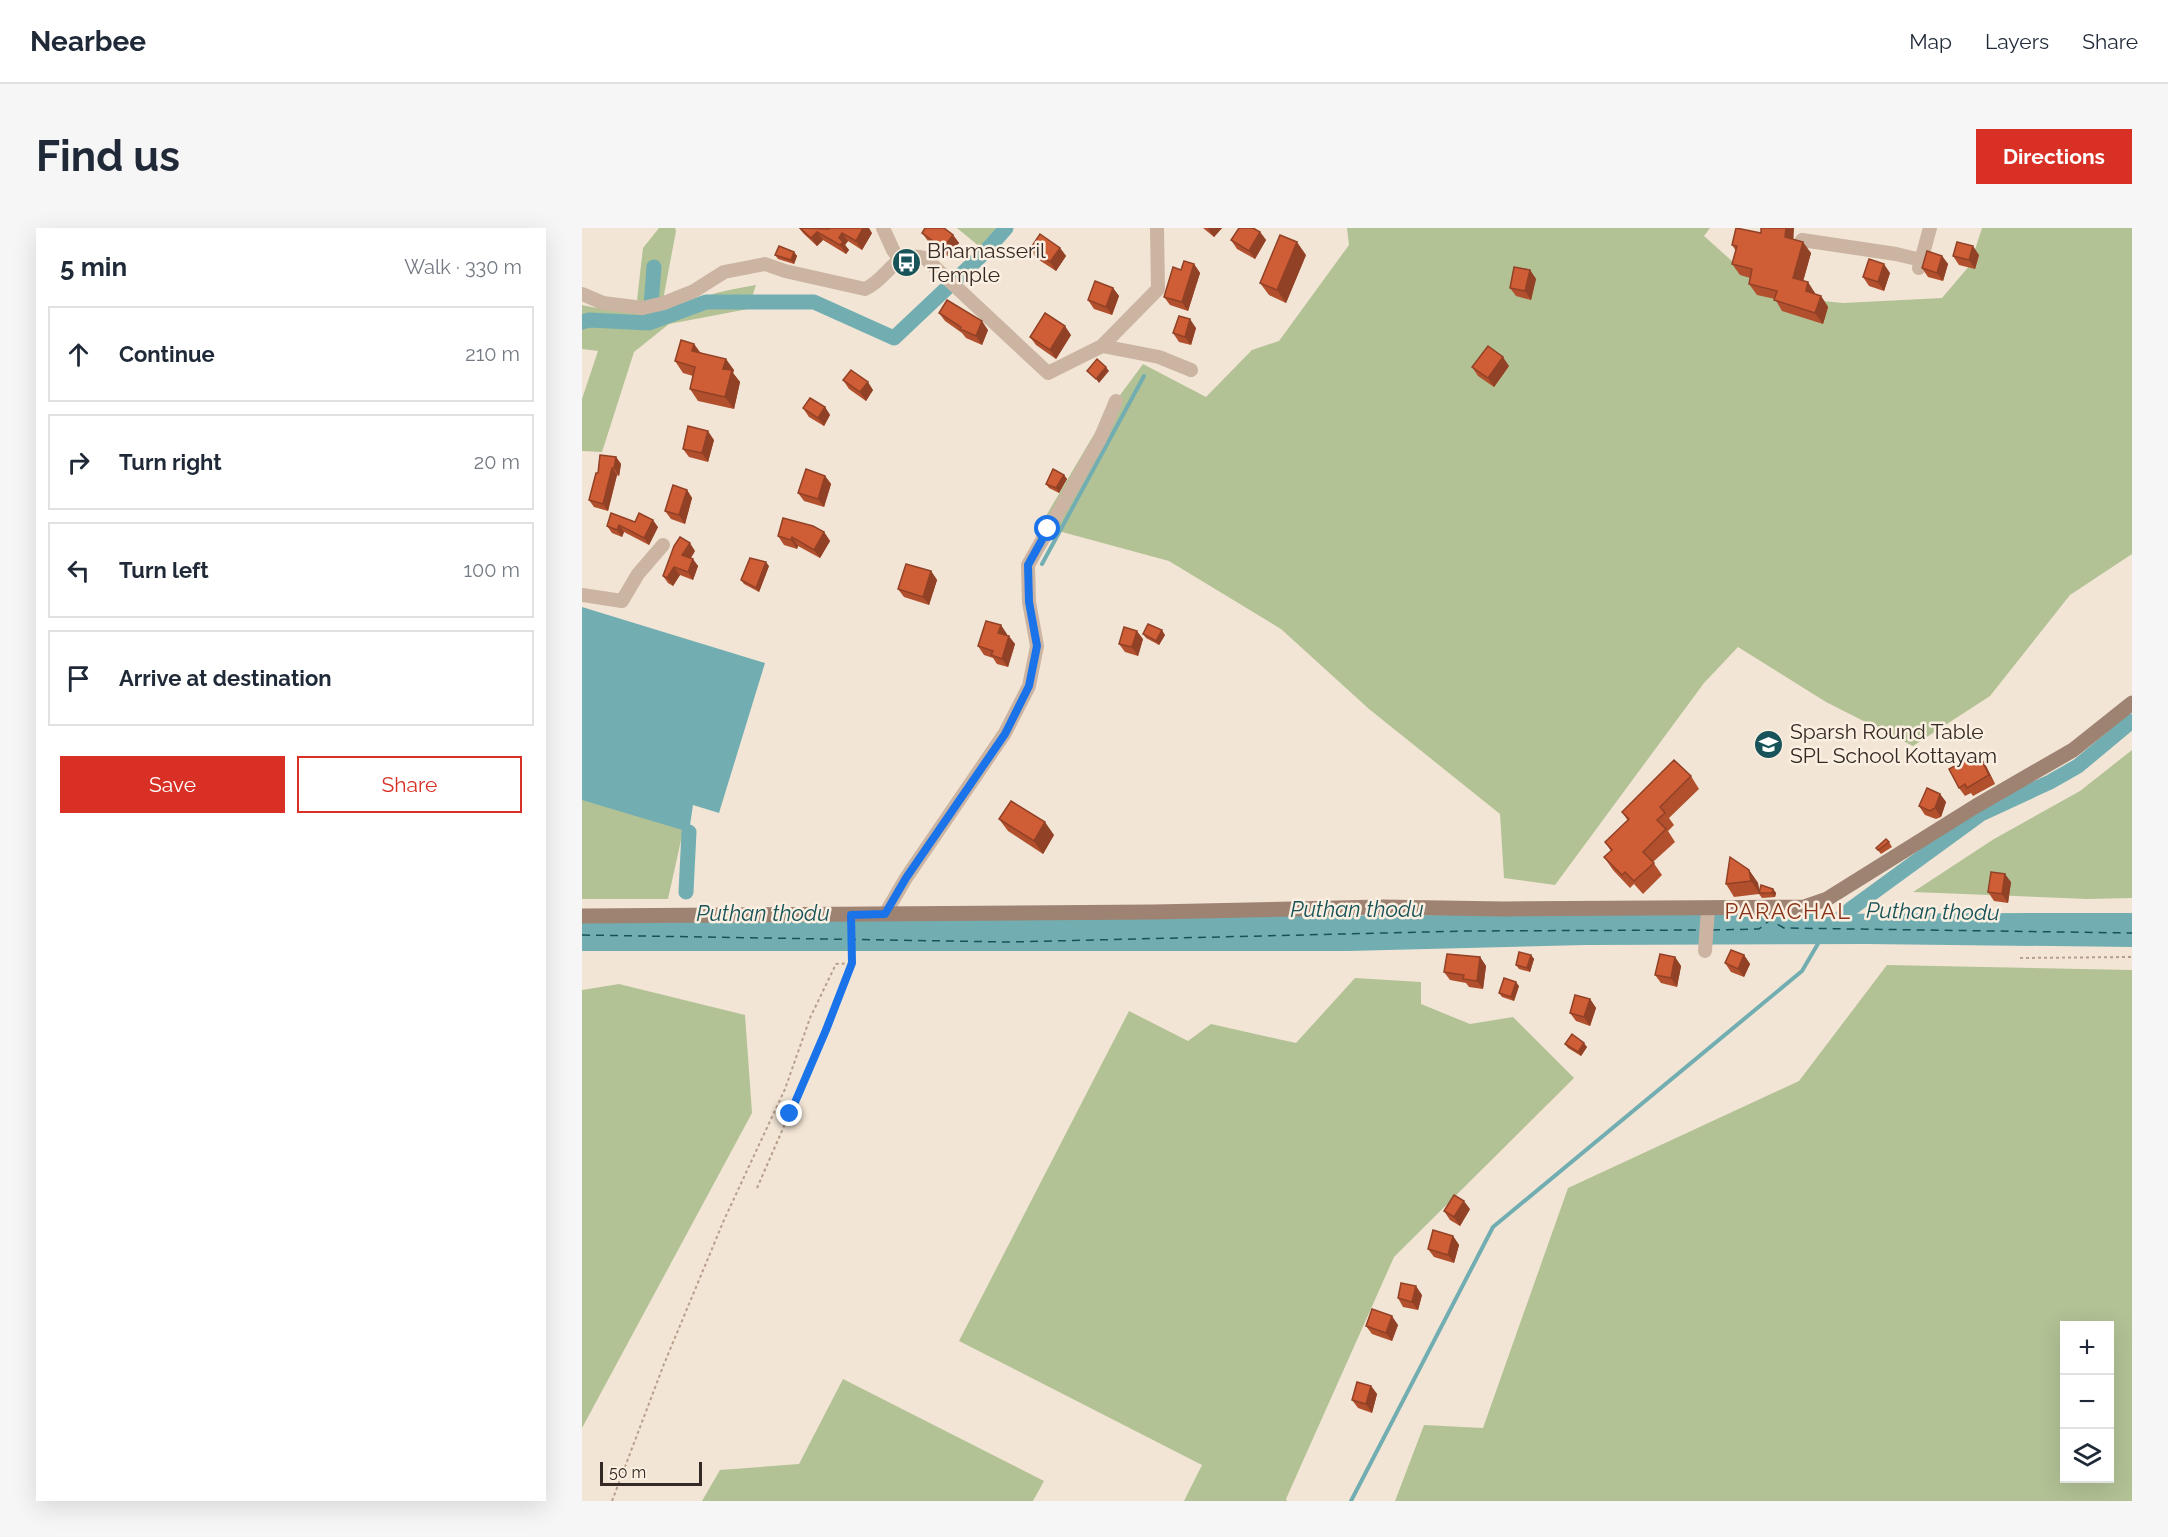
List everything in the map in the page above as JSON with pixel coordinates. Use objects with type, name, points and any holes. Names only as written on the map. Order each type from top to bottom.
[{"type":"street","points":[[883,228],[900,260]]},
{"type":"street","points":[[582,294],[603,303],[643,308],[664,303],[694,291],[724,272],[765,264],[785,271],[865,289],[875,284],[900,260],[912,255],[925,258],[1048,373],[1102,346],[1158,289],[1157,228]]},
{"type":"street","points":[[1802,240],[1896,254],[1920,264],[1930,228]]},
{"type":"street","points":[[1102,346],[1159,357],[1191,370]]},
{"type":"street","points":[[885,914],[906,878],[1005,734],[1029,686],[1037,646],[1029,602],[1028,565],[1100,439],[1116,401]]},
{"type":"street","points":[[582,596],[622,602],[638,574],[663,545]]},
{"type":"street","points":[[582,916],[851,915],[1381,907],[1504,909],[1804,907],[1827,899],[1976,806],[2073,750],[2132,703]]},
{"type":"street","points":[[1705,951],[1708,908]]},
{"type":"path","points":[[757,1188],[826,1030],[852,963],[851,915]]},
{"type":"path","points":[[2020,958],[2132,957]]},
{"type":"path","points":[[612,1501],[664,1364],[724,1220],[785,1089],[810,1018],[836,964],[852,963]]},
{"type":"green space","points":[[659,228],[675,228],[676,231],[663,300],[644,304],[637,300],[643,248]]},
{"type":"green space","points":[[957,228],[996,228],[980,247]]},
{"type":"green space","points":[[1347,228],[1710,228],[1704,236],[1771,296],[1843,303],[1942,298],[1970,265],[1982,228],[2132,228],[2132,554],[2070,595],[1990,696],[1913,746],[1826,702],[1738,647],[1704,683],[1555,885],[1504,878],[1500,814],[1369,709],[1281,629],[1169,561],[1040,526],[1106,414],[1143,364],[1206,397],[1252,350],[1279,341],[1349,245]]},
{"type":"green space","points":[[756,285],[748,309],[669,324],[634,352],[602,452],[582,451],[582,399],[598,351],[582,349],[582,305],[621,312],[651,312],[673,309],[700,298]]},
{"type":"green space","points":[[582,721],[699,759],[668,899],[582,899]]},
{"type":"green space","points":[[2132,750],[2132,898],[2087,899],[1913,892],[1994,839],[2080,791]]},
{"type":"green space","points":[[1887,965],[2132,970],[2132,1501],[1395,1501],[1424,1425],[1483,1428],[1568,1188],[1799,1081]]},
{"type":"green space","points":[[1355,978],[1421,982],[1421,1004],[1470,1024],[1513,1017],[1574,1078],[1394,1257],[1287,1501],[1184,1501],[1202,1465],[959,1341],[1129,1011],[1188,1041],[1211,1024],[1296,1043]]},
{"type":"green space","points":[[619,984],[745,1015],[752,1113],[582,1428],[582,990]]},
{"type":"green space","points":[[843,1379],[1044,1481],[1033,1501],[702,1501],[720,1470],[799,1464]]},
{"type":"water","points":[[582,607],[765,663],[719,813],[693,805],[689,832],[582,800]]},
{"type":"water","points":[[2132,913],[2132,947],[1867,944],[1585,945],[1348,951],[582,951],[582,918]]},
{"type":"building","points":[[800,228],[863,228],[856,241],[842,233],[839,238],[843,242],[840,245],[817,232],[811,238]]},
{"type":"building","points":[[925,228],[944,228],[953,235],[943,248],[922,233]]},
{"type":"building","points":[[1239,228],[1253,228],[1260,232],[1249,251],[1231,240]]},
{"type":"building","points":[[1736,228],[1761,233],[1761,228],[1786,228],[1785,237],[1803,242],[1793,278],[1808,282],[1806,291],[1821,296],[1815,313],[1774,300],[1777,291],[1749,284],[1752,269],[1732,264],[1737,246],[1732,245]]},
{"type":"building","points":[[1040,234],[1060,248],[1050,262],[1030,249]]},
{"type":"building","points":[[1280,235],[1297,242],[1277,290],[1260,283]]},
{"type":"building","points":[[1957,242],[1973,246],[1969,260],[1953,256]]},
{"type":"building","points":[[779,246],[794,252],[791,260],[775,255]]},
{"type":"building","points":[[1927,251],[1942,256],[1937,273],[1922,268]]},
{"type":"building","points":[[1869,259],[1884,264],[1878,282],[1863,277]]},
{"type":"building","points":[[1184,261],[1194,264],[1182,302],[1164,297],[1173,267],[1181,270]]},
{"type":"building","points":[[1514,267],[1530,270],[1525,291],[1510,288]]},
{"type":"building","points":[[1095,281],[1113,288],[1106,307],[1088,300]]},
{"type":"building","points":[[947,300],[982,321],[976,336],[960,329],[961,327],[939,313]]},
{"type":"building","points":[[1045,313],[1065,326],[1050,350],[1030,337]]},
{"type":"building","points":[[1179,316],[1190,319],[1185,337],[1173,333]]},
{"type":"building","points":[[681,340],[694,344],[692,351],[726,359],[723,369],[732,370],[725,397],[690,389],[695,367],[675,361]]},
{"type":"building","points":[[1488,346],[1503,357],[1488,378],[1472,367]]},
{"type":"building","points":[[1097,359],[1106,367],[1096,379],[1087,371]]},
{"type":"building","points":[[851,370],[868,382],[860,392],[843,380]]},
{"type":"building","points":[[810,398],[825,407],[818,418],[803,408]]},
{"type":"building","points":[[688,426],[708,431],[702,453],[683,449]]},
{"type":"building","points":[[600,455],[616,457],[603,504],[589,500],[596,473],[598,473]]},
{"type":"building","points":[[806,469],[825,476],[818,499],[798,493]]},
{"type":"building","points":[[1053,469],[1064,475],[1056,488],[1046,484]]},
{"type":"building","points":[[673,485],[687,490],[679,515],[665,511]]},
{"type":"building","points":[[611,513],[635,522],[639,513],[653,520],[644,538],[619,525],[617,530],[607,526]]},
{"type":"building","points":[[783,518],[813,526],[824,532],[814,550],[792,537],[791,540],[778,536]]},
{"type":"building","points":[[680,537],[690,543],[682,555],[693,559],[688,572],[674,567],[667,578],[663,576],[674,546]]},
{"type":"building","points":[[750,558],[766,562],[756,588],[741,580]]},
{"type":"building","points":[[906,564],[931,571],[923,597],[898,589]]},
{"type":"building","points":[[986,621],[1001,625],[998,633],[1009,636],[1002,659],[991,655],[993,651],[978,646]]},
{"type":"building","points":[[1148,624],[1162,630],[1156,641],[1143,634]]},
{"type":"building","points":[[1124,627],[1137,631],[1132,647],[1119,644]]},
{"type":"building","points":[[1978,753],[1989,775],[1967,788],[1965,784],[1959,788],[1949,769]]},
{"type":"building","points":[[1674,760],[1691,776],[1660,807],[1665,813],[1657,820],[1666,829],[1643,852],[1654,863],[1634,881],[1625,872],[1622,875],[1604,857],[1612,850],[1605,842],[1629,819],[1622,812]]},
{"type":"building","points":[[1927,788],[1940,794],[1935,808],[1930,811],[1919,806]]},
{"type":"building","points":[[1011,801],[1045,822],[1034,841],[999,819]]},
{"type":"building","points":[[1886,839],[1889,842],[1878,850],[1876,848]]},
{"type":"building","points":[[1730,857],[1749,870],[1751,881],[1726,884]]},
{"type":"building","points":[[1991,872],[2005,874],[2002,894],[1988,892]]},
{"type":"building","points":[[1761,885],[1773,889],[1772,893],[1759,893]]},
{"type":"building","points":[[1731,950],[1744,955],[1738,969],[1725,963]]},
{"type":"building","points":[[1519,952],[1531,955],[1527,968],[1516,965]]},
{"type":"building","points":[[1447,954],[1480,957],[1477,981],[1463,979],[1464,975],[1444,972]]},
{"type":"building","points":[[1660,954],[1675,957],[1671,978],[1655,975]]},
{"type":"building","points":[[1504,978],[1516,982],[1511,997],[1499,993]]},
{"type":"building","points":[[1575,995],[1590,999],[1584,1017],[1570,1013]]},
{"type":"building","points":[[1572,1034],[1584,1043],[1578,1052],[1565,1044]]},
{"type":"building","points":[[1454,1195],[1464,1201],[1454,1217],[1444,1211]]},
{"type":"building","points":[[1433,1230],[1453,1236],[1448,1255],[1428,1249]]},
{"type":"building","points":[[1401,1283],[1416,1286],[1412,1302],[1398,1298]]},
{"type":"building","points":[[1372,1309],[1392,1316],[1386,1333],[1366,1326]]},
{"type":"building","points":[[1357,1382],[1371,1386],[1366,1404],[1352,1400]]},
{"type":"waterway","points":[[582,322],[589,320],[649,323],[706,302],[814,302],[894,338],[985,252],[1006,228]]},
{"type":"waterway","points":[[650,318],[654,267]]},
{"type":"waterway","points":[[1042,564],[1144,376]]},
{"type":"waterway","name":"Puthan thodu","points":[[1829,928],[1852,908],[1981,814],[2050,782],[2078,766],[2132,721]]},
{"type":"waterway","points":[[686,892],[689,832]]},
{"type":"waterway","points":[[1351,1501],[1493,1227],[1802,971],[1819,942]]},
{"type":"ferry route","points":[[1712,930],[1759,929],[1770,920],[1784,928],[2132,933]]},
{"type":"ferry route","points":[[582,935],[1009,942],[1468,931],[1701,930]]},
{"type":"place","name":"Bhamasseril Temple","points":[[906,263]]},
{"type":"place","name":"Sparsh Round Table SPL School Kottayam","points":[[1769,744]]},
{"type":"district","name":"PARACHAL","points":[[1788,911]]},
{"type":"route","points":[[790,1114],[852,963],[851,915],[885,914],[906,878],[1005,734],[1029,686],[1037,646],[1029,602],[1028,565],[1048,529]]}]
